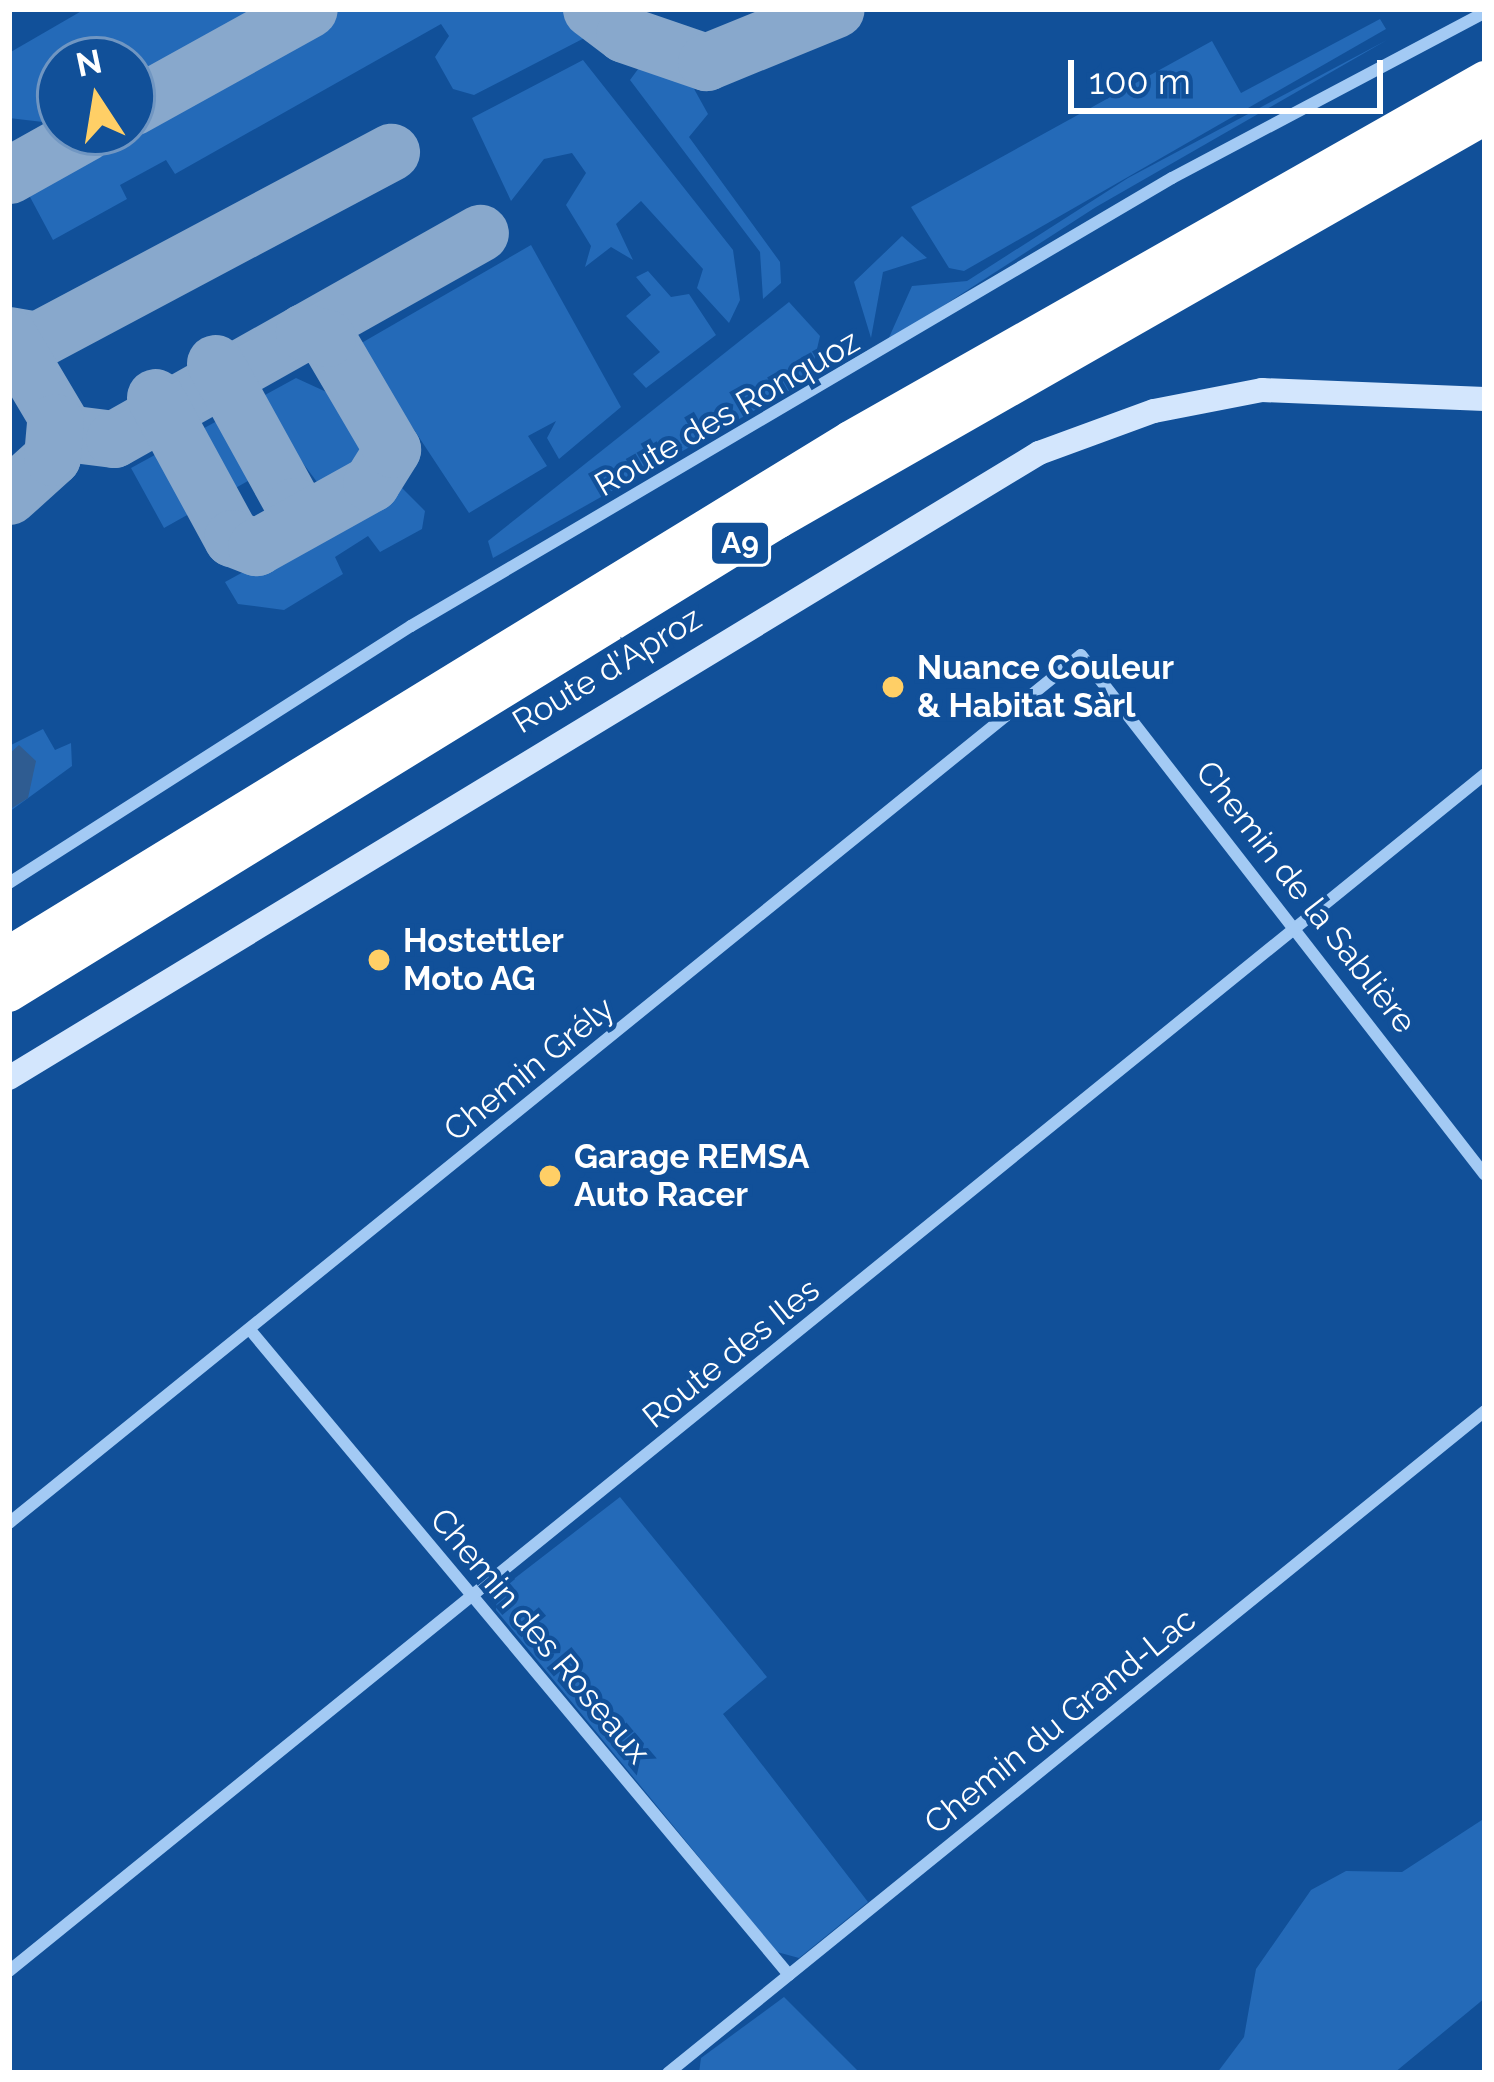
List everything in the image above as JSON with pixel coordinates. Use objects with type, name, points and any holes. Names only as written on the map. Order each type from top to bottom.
[{"type":"highway","name":"A9","points":[[9,954],[850,439],[1485,80]]},
{"type":"highway","name":"A9","points":[[9,994],[761,530],[1485,117]]},
{"type":"street","name":"Route des Ronquoz","points":[[9,883],[411,626],[1172,178],[1485,12]]},
{"type":"street","name":"Route d'Aproz","points":[[25,1074],[1039,453],[1154,411],[1262,390],[1485,399]]},
{"type":"street","name":"Chemin de la Sablière","points":[[1082,655],[1485,1174]]},
{"type":"street","name":"Chemin Grély","points":[[9,1523],[1082,655]]},
{"type":"street","name":"Route des Iles","points":[[9,1971],[1485,774]]},
{"type":"street","name":"Chemin des Roseaux","points":[[251,1331],[789,1976]]},
{"type":"street","name":"Chemin du Grand-Lac","points":[[668,2073],[1485,1411]]},
{"type":"shaded area","points":[[85,9],[278,9],[156,78],[156,36],[38,36]]},
{"type":"shaded area","points":[[339,9],[579,9],[596,32],[474,95],[453,89],[435,57],[449,36],[441,24],[175,174],[166,160],[120,185],[127,199],[53,240],[30,197],[37,174],[69,156],[156,156],[156,108]]},
{"type":"shaded area","points":[[1380,19],[1386,29],[964,271],[949,268],[911,207],[1212,41],[1241,93]]},
{"type":"shaded area","points":[[36,37],[36,121],[9,118],[9,53]]},
{"type":"shaded area","points":[[1387,40],[1096,207],[887,342],[912,286],[967,281],[1128,178]]},
{"type":"shaded area","points":[[647,57],[688,78],[708,114],[689,137],[780,262],[781,283],[763,299],[760,252],[630,80]]},
{"type":"shaded area","points":[[583,60],[733,250],[740,300],[729,323],[697,288],[703,269],[641,201],[616,224],[633,260],[611,247],[585,267],[591,246],[566,205],[586,173],[572,153],[544,159],[511,201],[472,118]]},
{"type":"shaded area","points":[[902,236],[927,258],[883,272],[871,338],[854,282]]},
{"type":"shaded area","points":[[531,245],[621,407],[559,459],[547,438],[556,421],[528,436],[547,466],[469,513],[358,345]]},
{"type":"shaded area","points":[[648,271],[671,297],[689,294],[716,335],[646,388],[633,374],[660,352],[626,316],[651,295],[636,277]]},
{"type":"shaded area","points":[[789,302],[820,336],[810,379],[493,558],[488,541]]},
{"type":"shaded area","points":[[296,378],[346,401],[366,439],[361,467],[317,482],[296,454],[164,528],[131,468]]},
{"type":"shaded area","points":[[400,486],[425,511],[422,529],[380,552],[368,536],[335,557],[343,574],[284,610],[238,604],[225,582]]},
{"type":"shaded area","points":[[43,729],[55,750],[71,743],[72,766],[9,812],[9,746]]},
{"type":"shaded area","points":[[19,745],[36,761],[28,798],[9,810],[9,754]]},
{"type":"shaded area","points":[[620,1497],[767,1677],[723,1714],[868,1902],[799,1958],[777,1952],[496,1610],[497,1592]]},
{"type":"shaded area","points":[[1485,1818],[1485,1998],[1394,2073],[1217,2073],[1244,2037],[1256,1969],[1311,1890],[1346,1871],[1402,1872]]},
{"type":"shaded area","points":[[784,1997],[860,2073],[699,2073],[701,2058]]},
{"type":"taxiway","points":[[156,94],[309,9]]},
{"type":"taxiway","points":[[591,9],[624,34],[706,62],[836,9]]},
{"type":"taxiway","points":[[9,335],[37,340],[391,152]]},
{"type":"taxiway","points":[[9,175],[43,156]]},
{"type":"taxiway","points":[[9,337],[66,433],[114,439],[480,233]]},
{"type":"taxiway","points":[[155,397],[232,538],[256,547],[371,483],[392,449],[327,338],[304,332]]},
{"type":"taxiway","points":[[215,363],[294,506],[316,513]]},
{"type":"taxiway","points":[[9,496],[52,457],[55,422]]},
{"type":"place","name":"Nuance Couleur & Habitat Sàrl","points":[[893,687]]},
{"type":"place","name":"Hostettler Moto AG","points":[[379,960]]},
{"type":"place","name":"Garage REMSA Auto Racer","points":[[550,1176]]}]
